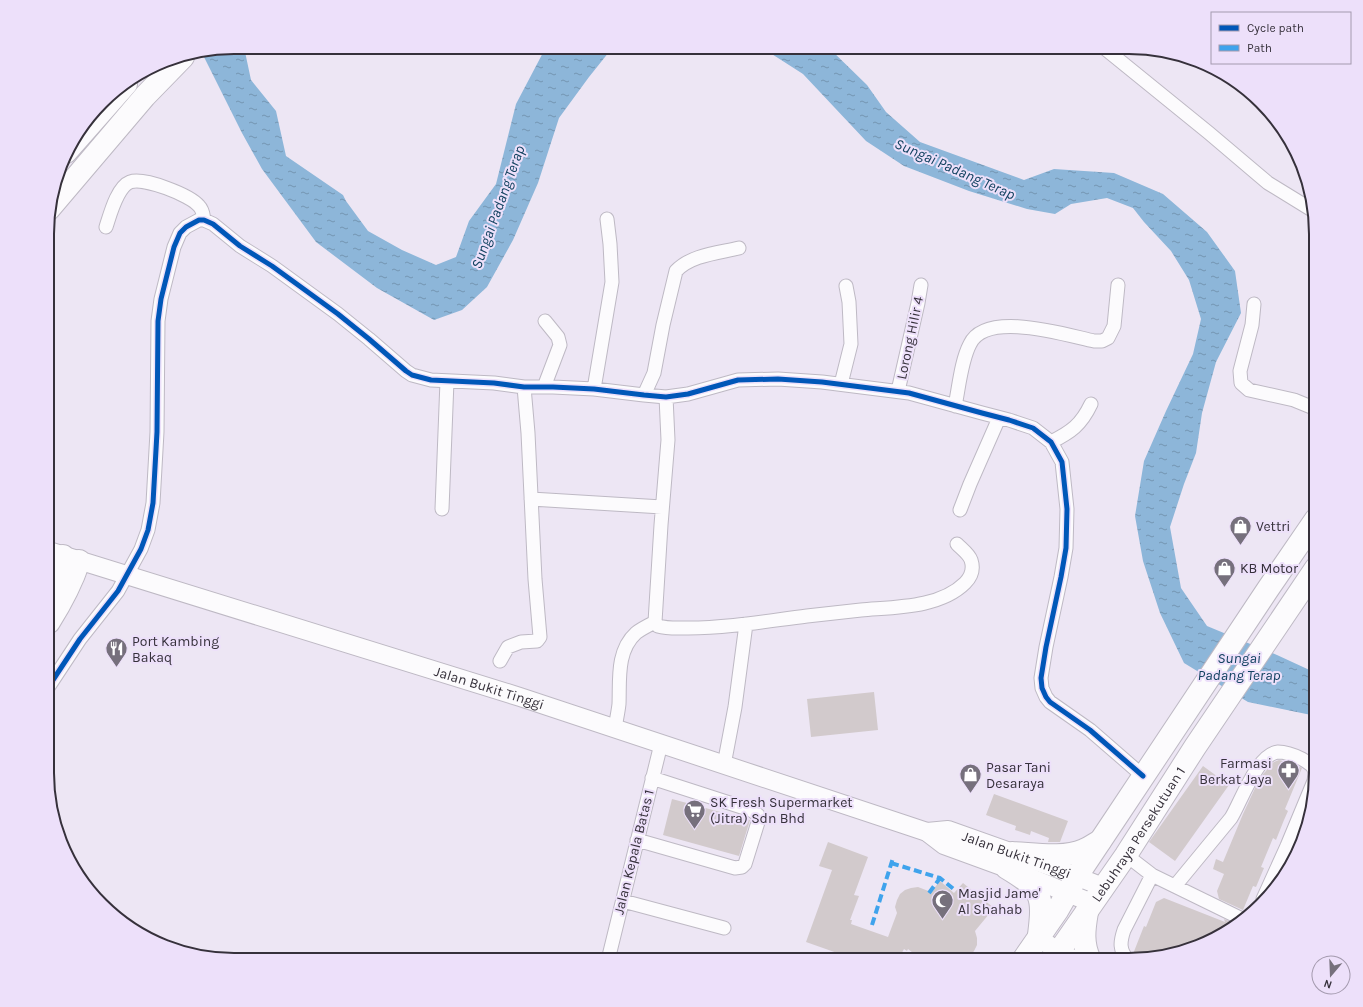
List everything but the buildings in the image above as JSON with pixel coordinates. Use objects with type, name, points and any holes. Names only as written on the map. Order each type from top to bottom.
[{"type":"highway","points":[[57,200],[145,96],[178,63]]},
{"type":"highway","name":"Lebuhraya Persekutuan 1","points":[[1032,953],[1072,884],[1309,529]]},
{"type":"highway","points":[[54,580],[64,556]]},
{"type":"highway","points":[[54,613],[75,574],[64,556]]},
{"type":"highway","name":"Lebuhraya Persekutuan 1","points":[[1064,953],[1094,900],[1126,855],[1195,747],[1309,579]]},
{"type":"highway","points":[[1010,860],[1071,854],[1085,850],[1102,839]]},
{"type":"highway","points":[[1010,860],[1037,892],[1042,911],[1032,953]]},
{"type":"highway","points":[[1087,953],[1084,944],[1084,927],[1094,900]]},
{"type":"main road","name":"Jalan Bukit Tinggi","points":[[64,556],[520,698],[927,832],[944,845],[1010,860],[1072,884],[1094,900]]},
{"type":"street","points":[[1112,54],[1264,180],[1307,207]]},
{"type":"street","points":[[106,227],[119,193],[130,182],[137,181],[161,187],[190,198],[203,212],[204,220]]},
{"type":"street","points":[[594,389],[612,282],[607,219]]},
{"type":"street","points":[[54,678],[80,638],[118,591],[141,549],[148,530],[152,510],[157,432],[158,321],[161,299],[174,247],[180,233],[190,224],[199,220],[204,220],[213,224],[240,246],[272,266],[338,314],[412,375],[424,379],[494,383],[524,387],[594,389],[666,397],[688,394],[728,382],[747,379],[778,379],[841,384],[898,391],[1017,422],[1033,428],[1051,442],[1062,462],[1067,509],[1066,548],[1046,647],[1041,678],[1042,688],[1050,702],[1090,730],[1144,776]]},
{"type":"street","points":[[644,395],[654,373],[665,312],[676,272],[681,266],[697,258],[739,248]]},
{"type":"street","name":"Lorong Hilir 4","points":[[898,391],[921,285]]},
{"type":"street","points":[[955,406],[963,367],[970,343],[975,336],[990,328],[1009,326],[1031,328],[1094,341],[1102,341],[1108,338],[1112,333],[1118,285]]},
{"type":"street","points":[[841,384],[851,344],[849,302],[846,286]]},
{"type":"street","points":[[1254,304],[1252,325],[1240,371],[1241,384],[1249,390],[1294,400],[1309,406]]},
{"type":"street","points":[[544,387],[560,345],[558,337],[546,321]]},
{"type":"street","points":[[442,509],[448,381]]},
{"type":"street","points":[[500,661],[508,647],[521,642],[537,641],[540,637],[535,579],[528,433],[524,387]]},
{"type":"street","points":[[666,397],[668,440],[655,622],[658,626],[663,628],[719,627],[907,606],[937,599],[959,588],[970,577],[971,561],[969,556],[957,544]]},
{"type":"street","points":[[1051,442],[1072,431],[1085,416],[1091,404]]},
{"type":"street","points":[[960,510],[999,418]]},
{"type":"street","points":[[531,499],[662,508]]},
{"type":"street","points":[[615,729],[619,706],[619,679],[623,654],[636,633],[655,622]]},
{"type":"street","points":[[724,765],[735,706],[746,624]]},
{"type":"street","name":"Jalan Kepala Batas 1","points":[[610,953],[661,744]]},
{"type":"street","points":[[1175,886],[1231,818],[1238,807],[1254,772],[1270,755],[1278,752],[1297,757],[1309,764]]},
{"type":"street","points":[[637,840],[734,868],[739,868],[745,864],[758,819],[758,816],[751,810],[652,778]]},
{"type":"street","points":[[1292,848],[1306,805]]},
{"type":"street","points":[[1274,881],[1291,850]]},
{"type":"street","points":[[1126,855],[1152,875],[1238,917]]},
{"type":"street","points":[[1123,953],[1120,946],[1124,930],[1152,875]]},
{"type":"street","points":[[623,901],[724,928]]},
{"type":"water","name":"Sungai Padang Terap","points":[[222,54],[245,54],[251,80],[276,111],[286,156],[343,195],[368,231],[402,250],[436,265],[456,257],[469,221],[496,184],[516,104],[542,54],[607,54],[559,118],[538,183],[513,240],[487,287],[462,310],[434,320],[377,288],[316,242],[262,169],[242,133],[204,57]]},
{"type":"water","name":"Sungai Padang Terap","points":[[772,54],[835,54],[867,85],[886,112],[920,142],[1024,180],[1054,169],[1114,173],[1163,194],[1207,232],[1235,271],[1241,313],[1216,362],[1202,413],[1196,453],[1170,527],[1181,588],[1207,626],[1309,670],[1309,715],[1248,702],[1184,663],[1160,613],[1143,561],[1135,516],[1144,461],[1193,354],[1201,319],[1189,280],[1171,251],[1133,208],[1107,198],[1071,204],[1055,214],[1027,209],[969,191],[904,166],[866,141],[803,74]]},
{"type":"marked path","points":[[872,925],[893,858]]},
{"type":"marked path","points":[[891,863],[940,878],[956,891]]},
{"type":"marked path","points":[[929,893],[940,878]]},
{"type":"cycle path","points":[[54,678],[80,639],[118,591],[141,549],[148,530],[153,503],[157,432],[158,321],[161,299],[174,247],[180,233],[186,227],[199,220],[204,220],[213,224],[240,246],[272,266],[338,314],[406,371],[412,375],[431,380],[494,383],[524,387],[594,389],[666,397],[688,394],[738,380],[778,379],[822,382],[909,393],[1033,428],[1051,442],[1062,462],[1067,509],[1066,548],[1046,647],[1041,678],[1042,688],[1050,702],[1090,730],[1143,776]]},
{"type":"place","name":"Vettri","points":[[1240,546]]},
{"type":"place","name":"KB Motor","points":[[1224,588]]},
{"type":"place","name":"Port Kambing Bakaq","points":[[116,668]]},
{"type":"place","name":"Farmasi Berkat Jaya","points":[[1288,790]]},
{"type":"place","name":"Pasar Tani Desaraya","points":[[971,794]]},
{"type":"place","name":"SK Fresh Supermarket (Jitra) Sdn Bhd","points":[[694,830]]},
{"type":"place","name":"Masjid Jame' Al Shahab","points":[[943,920]]}]
